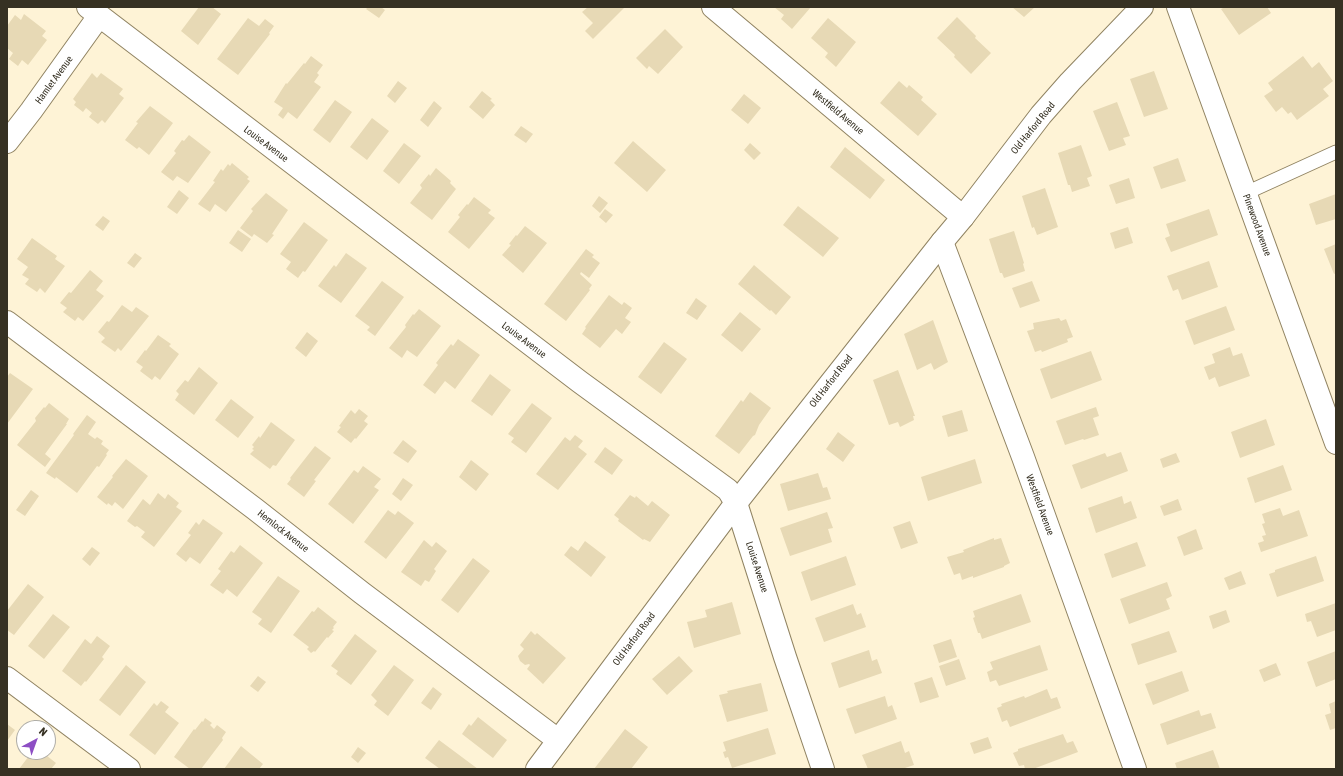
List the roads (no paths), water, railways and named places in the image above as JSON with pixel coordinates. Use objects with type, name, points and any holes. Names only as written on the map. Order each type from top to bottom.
[{"type":"street","name":"Westfield Avenue","points":[[713,7],[963,217]]},
{"type":"street","name":"Old Harford Road","points":[[537,769],[736,503],[963,217],[1041,115],[1070,82],[1142,7]]},
{"type":"street","name":"Pinewood Avenue","points":[[1178,7],[1336,443]]},
{"type":"street","name":"Hamlet Avenue","points":[[7,142],[31,111],[93,11]]},
{"type":"street","name":"Louise Avenue","points":[[93,11],[580,382],[728,490],[736,503],[785,657],[824,769]]},
{"type":"street","name":"Westfield Avenue","points":[[942,242],[1023,457],[1135,769]]},
{"type":"street","name":"Hemlock Avenue","points":[[7,322],[558,740]]},
{"type":"street","points":[[7,678],[129,769]]},
{"type":"lane","points":[[1246,193],[1336,152]]}]
